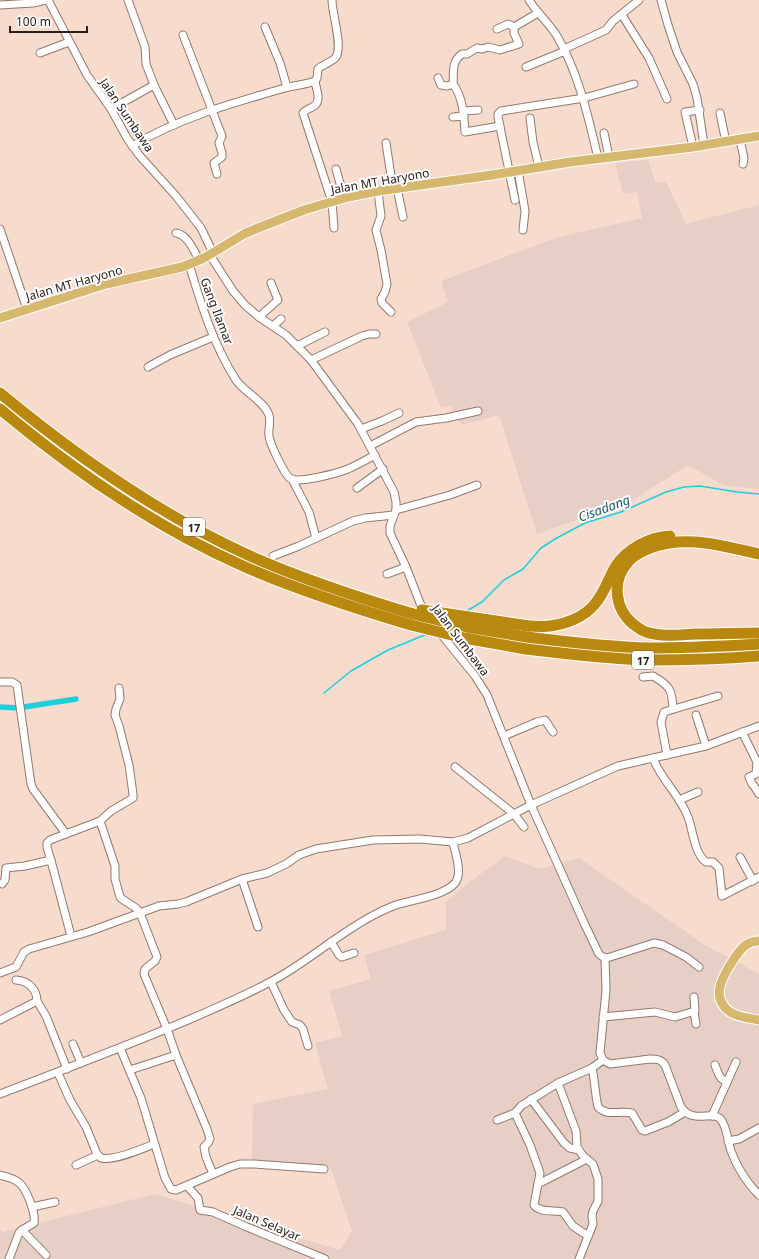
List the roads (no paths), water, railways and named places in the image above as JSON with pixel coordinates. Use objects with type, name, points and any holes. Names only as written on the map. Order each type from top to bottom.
[{"type":"highway","name":"17","points":[[0,393],[30,418],[100,470],[177,519],[247,555],[295,575],[346,594],[413,616],[464,638],[526,649],[589,656],[648,660],[719,659],[759,656]]},
{"type":"highway","name":"17","points":[[0,409],[24,429],[100,486],[175,532],[242,566],[347,606],[413,616],[527,637],[590,644],[648,648],[759,644]]},
{"type":"highway","points":[[413,616],[529,626],[550,626],[566,622],[583,614],[594,605],[603,593],[616,567],[623,557],[648,541],[667,536],[685,535],[759,547]]},
{"type":"highway","points":[[759,554],[703,543],[668,543],[650,548],[636,555],[622,570],[618,582],[617,596],[620,607],[626,617],[645,632],[674,635],[759,633]]},
{"type":"main road","name":"Jalan MT Haryono","points":[[0,318],[106,284],[154,274],[189,264],[212,254],[244,234],[258,228],[298,212],[348,198],[378,191],[598,158],[693,147],[759,136]]},
{"type":"main road","points":[[759,941],[753,941],[745,945],[736,955],[720,983],[719,990],[720,998],[724,1006],[730,1012],[759,1020]]},
{"type":"street","points":[[0,5],[33,3],[47,0]]},
{"type":"street","name":"Jalan Sumbawa","points":[[47,0],[87,75],[111,109],[132,146],[176,196],[201,228],[212,254],[240,300],[259,317],[286,335],[298,346],[311,360],[346,406],[361,429],[394,492],[396,502],[395,513],[390,528],[391,536],[425,612],[432,624],[488,695],[532,806],[585,925],[600,954],[605,958]]},
{"type":"street","points":[[128,0],[145,47],[145,60],[154,85],[174,125]]},
{"type":"street","points":[[332,0],[339,42],[337,55],[333,60],[324,64],[318,69],[315,82],[319,98],[318,102],[315,106],[305,110],[303,113],[332,202],[334,228]]},
{"type":"street","points":[[529,0],[550,27],[564,50],[575,73],[584,98],[598,158]]},
{"type":"street","points":[[526,66],[606,30],[613,21],[639,0]]},
{"type":"street","points":[[661,0],[671,36],[697,98],[704,145]]},
{"type":"street","points":[[514,27],[538,13]]},
{"type":"street","points":[[622,14],[649,58],[667,98]]},
{"type":"street","points":[[497,29],[508,24],[514,27]]},
{"type":"street","points":[[265,27],[280,63],[287,87]]},
{"type":"street","points":[[500,126],[465,132],[463,114],[456,89],[453,84],[453,67],[459,56],[477,48],[482,49],[488,47],[500,50],[519,44],[514,33],[514,27]]},
{"type":"street","points":[[183,35],[222,136],[219,143],[222,157],[214,163],[217,174]]},
{"type":"street","points":[[40,54],[69,42]]},
{"type":"street","points":[[438,78],[441,85],[447,86],[453,84]]},
{"type":"street","points":[[132,146],[155,132],[223,106],[287,87],[315,82]]},
{"type":"street","points":[[523,230],[525,211],[500,126],[498,114],[501,111],[584,98],[634,84]]},
{"type":"street","points":[[111,109],[154,85]]},
{"type":"street","points":[[453,117],[478,110]]},
{"type":"street","points":[[693,147],[685,112],[700,110]]},
{"type":"street","points":[[720,113],[726,142]]},
{"type":"street","points":[[530,118],[533,142],[539,167]]},
{"type":"street","points":[[604,133],[608,157]]},
{"type":"street","points":[[740,140],[744,164]]},
{"type":"street","points":[[386,144],[395,189],[403,216]]},
{"type":"street","points":[[336,169],[341,187],[348,198]]},
{"type":"street","points":[[514,171],[515,200]]},
{"type":"street","points":[[378,191],[381,216],[376,230],[387,284],[381,300],[391,312]]},
{"type":"street","points":[[0,229],[27,309]]},
{"type":"street","points":[[176,233],[183,235],[186,238],[198,260]]},
{"type":"street","name":"Gang Ilamar","points":[[189,264],[199,299],[213,336],[236,381],[265,409],[269,416],[269,438],[286,473],[292,479]]},
{"type":"street","points":[[259,317],[278,300],[271,283]]},
{"type":"street","points":[[273,326],[281,319]]},
{"type":"street","points":[[298,346],[325,332]]},
{"type":"street","points":[[311,360],[362,336],[376,334]]},
{"type":"street","points":[[148,367],[184,348],[213,336]]},
{"type":"street","points":[[370,446],[416,422],[446,418],[478,411]]},
{"type":"street","points":[[361,429],[399,413]]},
{"type":"street","points":[[316,538],[308,512],[292,479],[316,477],[346,469],[375,455]]},
{"type":"street","points":[[357,488],[383,469]]},
{"type":"street","points":[[273,556],[299,546],[353,521],[395,513],[477,485]]},
{"type":"street","points":[[387,574],[406,567]]},
{"type":"street","points":[[643,677],[652,676],[669,688],[672,693],[673,709]]},
{"type":"street","points":[[0,682],[12,682],[17,685],[31,784],[33,789],[66,834]]},
{"type":"street","points":[[71,936],[47,843],[50,840],[100,821],[111,811],[129,801],[133,796],[128,765],[115,713],[120,699],[119,688]]},
{"type":"street","points":[[667,755],[661,722],[664,712],[718,696]]},
{"type":"street","points":[[696,715],[706,746]]},
{"type":"street","points":[[504,736],[545,720],[553,732]]},
{"type":"street","points":[[0,973],[16,967],[24,952],[27,950],[88,932],[159,906],[178,904],[242,879],[273,870],[299,855],[316,849],[384,839],[420,839],[453,842],[475,835],[514,814],[618,766],[706,746],[759,726]]},
{"type":"street","points":[[742,732],[757,762],[756,774],[749,777],[759,794]]},
{"type":"street","points":[[653,758],[657,769],[679,800],[688,816],[694,839],[701,857],[706,862],[714,862],[719,868],[722,896],[756,879],[740,858]]},
{"type":"street","points":[[455,767],[514,814],[524,827]]},
{"type":"street","points":[[679,800],[698,792]]},
{"type":"street","points":[[100,821],[115,866],[115,879],[120,897],[122,900],[136,908],[140,913],[157,957],[155,962],[145,969],[144,974],[207,1129],[210,1139],[204,1147],[204,1151],[213,1174]]},
{"type":"street","points":[[0,1094],[58,1073],[167,1029],[271,982],[361,922],[383,910],[435,894],[453,884],[458,878],[458,872],[453,842]]},
{"type":"street","points":[[2,884],[5,880],[6,868],[25,866],[51,860]]},
{"type":"street","points":[[242,879],[258,927]]},
{"type":"street","points":[[331,942],[339,955],[342,957],[354,953]]},
{"type":"street","points":[[699,967],[686,957],[663,945],[654,943],[605,958],[606,990],[600,1053],[603,1060],[610,1064],[650,1059],[660,1060],[663,1062],[684,1112],[692,1116],[712,1116],[718,1118],[722,1122],[728,1142],[740,1170],[759,1195]]},
{"type":"street","points":[[16,980],[26,982],[32,987],[37,995],[37,1001],[46,1016],[67,1069]]},
{"type":"street","points":[[271,982],[284,1010],[292,1022],[300,1025],[303,1029],[308,1046]]},
{"type":"street","points":[[694,997],[696,1006],[694,1012],[696,1024]]},
{"type":"street","points":[[0,1020],[37,1001]]},
{"type":"street","points":[[603,1017],[655,1012],[675,1017],[694,1012]]},
{"type":"street","points":[[73,1044],[81,1064]]},
{"type":"street","points":[[120,1048],[130,1070],[148,1119],[165,1178],[171,1189],[176,1190],[230,1167],[244,1164],[324,1170]]},
{"type":"street","points":[[130,1070],[176,1055]]},
{"type":"street","points":[[497,1120],[515,1113],[521,1106],[531,1099],[558,1083],[592,1068],[603,1060]]},
{"type":"street","points":[[712,1116],[736,1062]]},
{"type":"street","points":[[715,1065],[720,1078],[727,1081]]},
{"type":"street","points":[[592,1068],[598,1107],[604,1112],[632,1113],[642,1130],[645,1131],[668,1122],[684,1112]]},
{"type":"street","points":[[58,1073],[70,1100],[86,1128],[100,1158],[107,1159],[130,1153],[154,1144]]},
{"type":"street","points":[[558,1083],[576,1131],[578,1150],[582,1156],[588,1159],[594,1166],[598,1179],[598,1201],[592,1211],[593,1224],[579,1259]]},
{"type":"street","points":[[531,1099],[564,1143],[570,1148],[578,1150]]},
{"type":"street","points":[[515,1113],[530,1145],[540,1173],[534,1205],[536,1208],[541,1210],[563,1212],[573,1226],[588,1236]]},
{"type":"street","points":[[728,1142],[739,1139],[759,1128]]},
{"type":"street","points":[[76,1165],[98,1155]]},
{"type":"street","points":[[538,1184],[588,1159]]},
{"type":"street","points":[[0,1175],[20,1183],[24,1189],[35,1217],[34,1223],[22,1230],[15,1242],[9,1259]]},
{"type":"street","name":"Jalan Selayar","points":[[187,1186],[198,1198],[200,1210],[213,1212],[325,1259]]},
{"type":"street","points":[[32,1208],[55,1202]]},
{"type":"street","points":[[22,1230],[46,1255]]},
{"type":"waterway","name":"Cisadang","points":[[465,612],[482,602],[504,580],[523,569],[541,548],[585,523],[621,512],[666,492],[684,487],[700,486],[759,494]]},
{"type":"waterway","name":"Cisadang","points":[[324,693],[351,671],[388,650],[427,634]]},
{"type":"waterway","points":[[24,707],[76,699]]},
{"type":"waterway","points":[[0,707],[19,708]]}]
